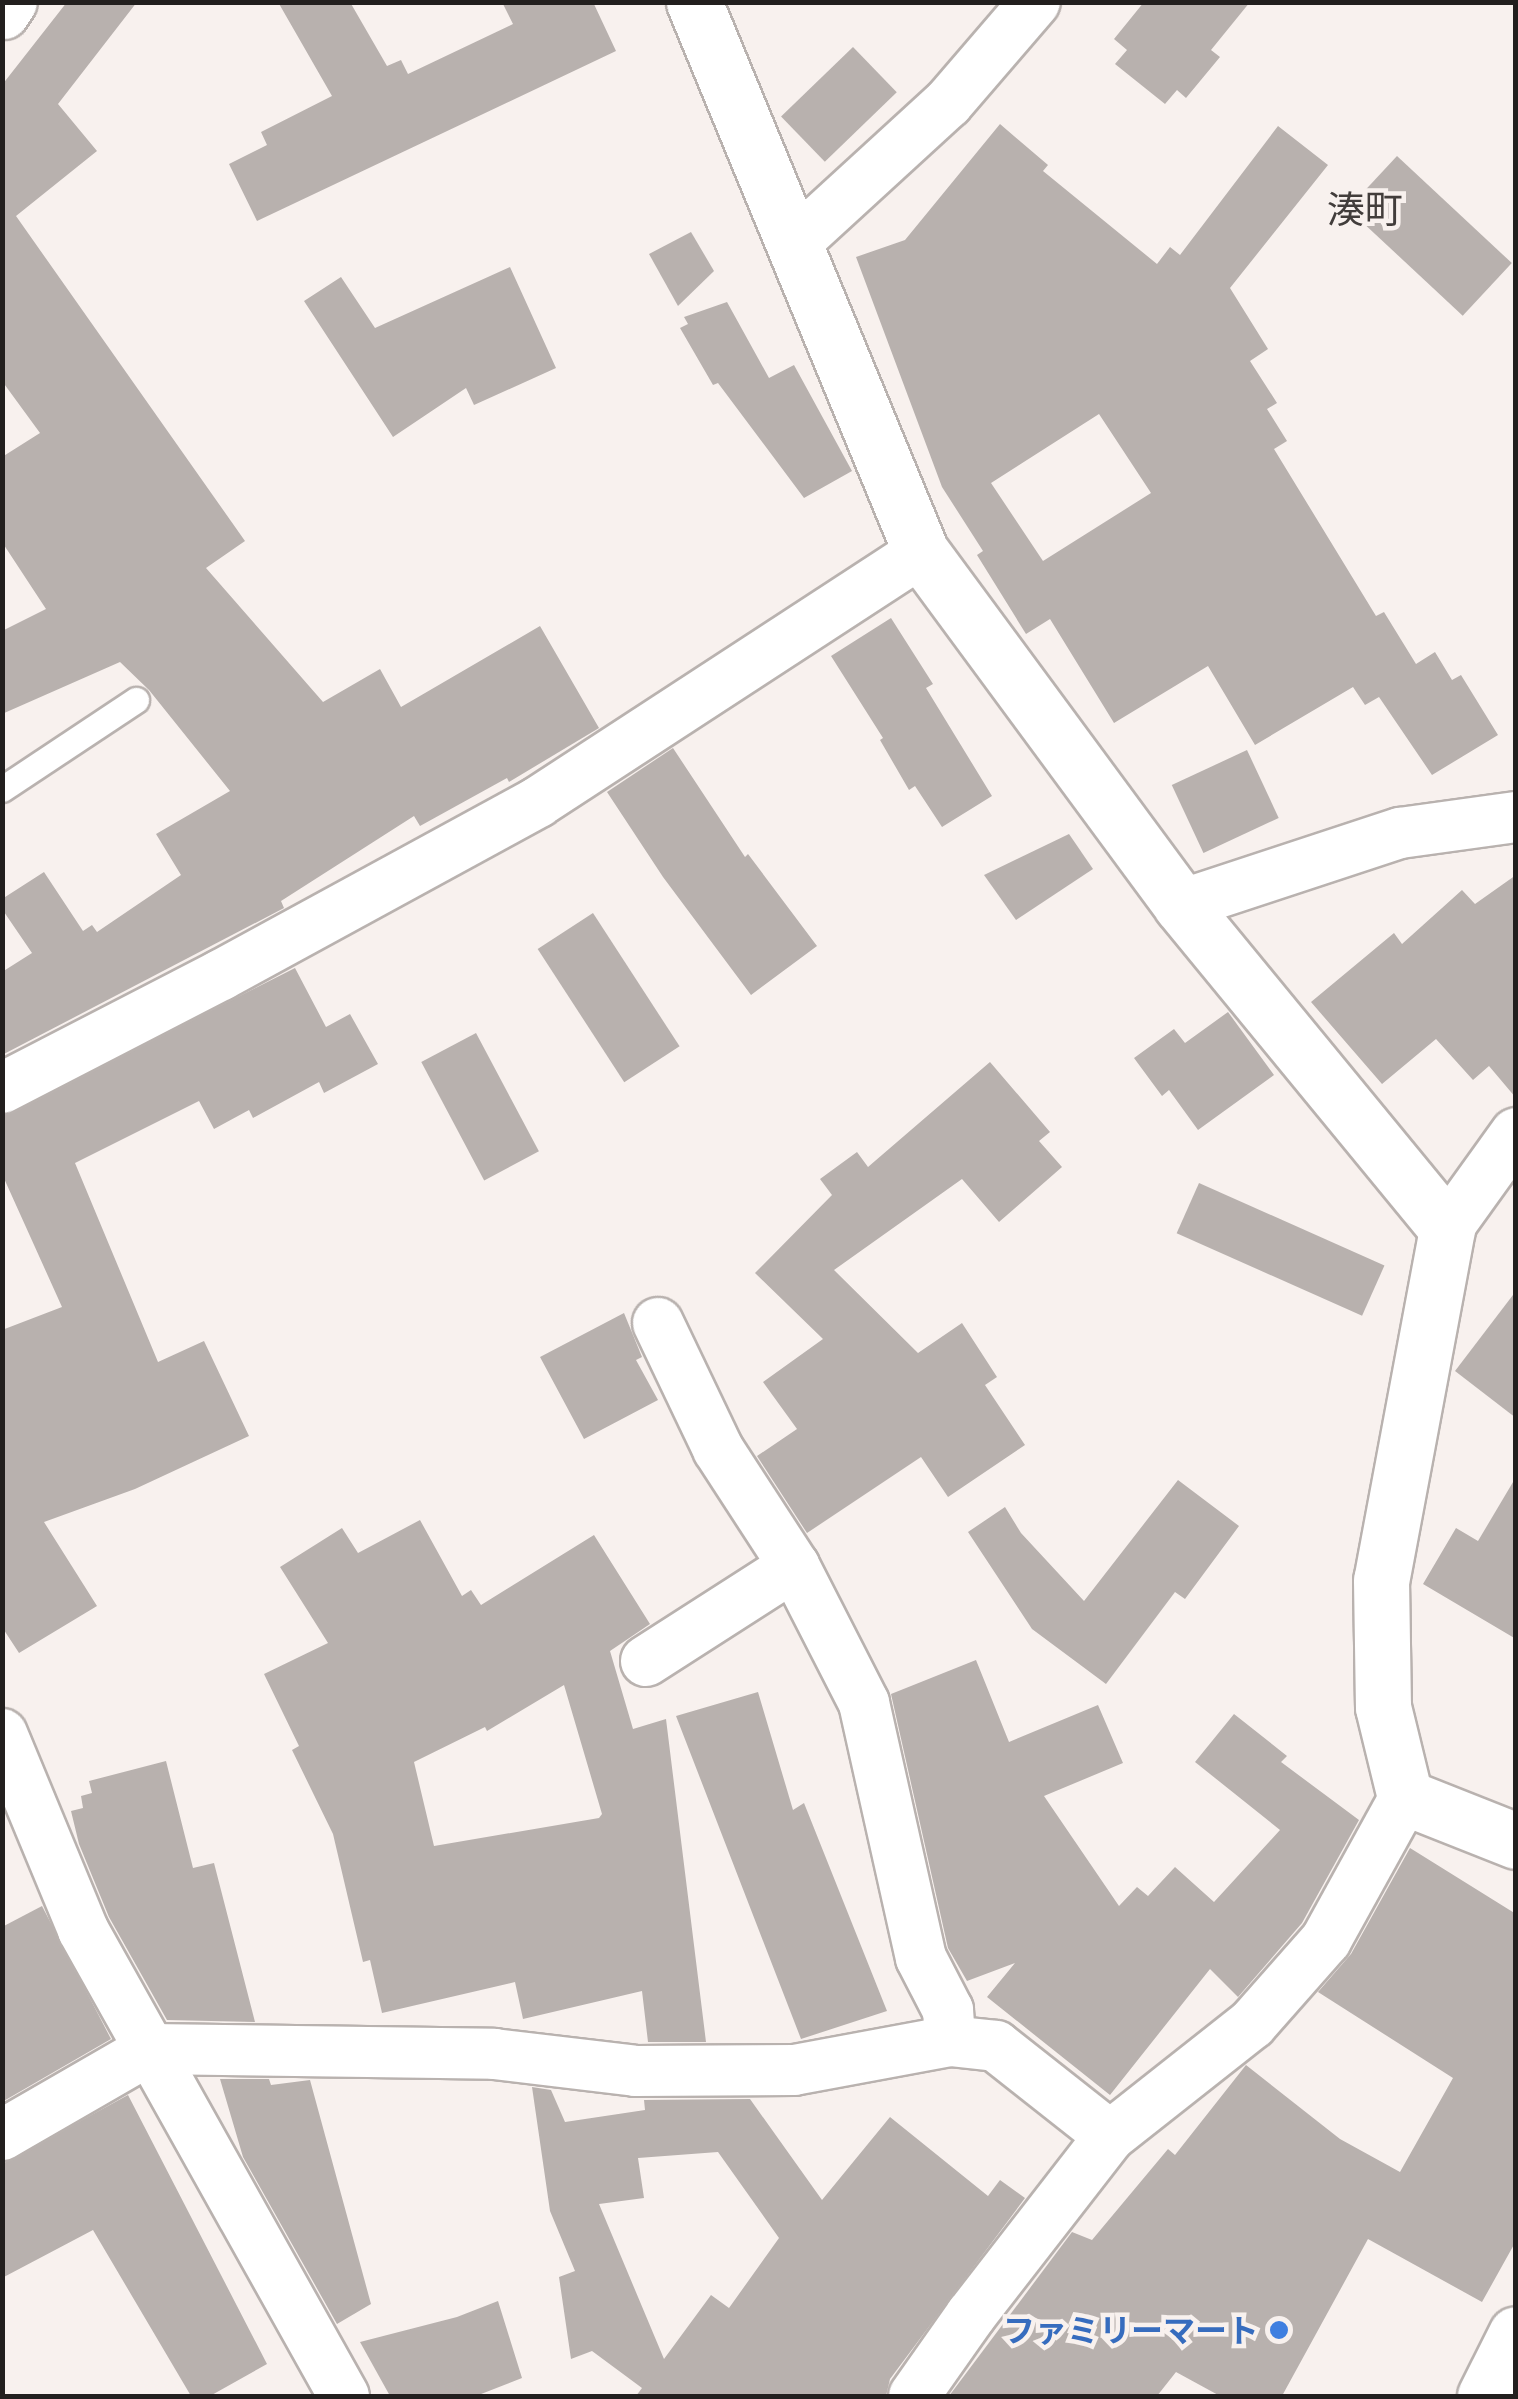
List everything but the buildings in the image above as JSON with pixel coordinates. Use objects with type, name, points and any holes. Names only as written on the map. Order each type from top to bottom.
[{"type":"street","points":[[694,2],[922,552],[1181,905],[1447,1229]]},
{"type":"street","points":[[794,244],[948,103],[1035,2]]},
{"type":"street","points":[[2,1088],[222,975],[538,802],[922,552]]},
{"type":"street","points":[[1181,905],[1400,833],[1516,817]]},
{"type":"street","points":[[914,2396],[971,2315],[1110,2136],[1252,2024],[1326,1940],[1406,1797],[1382,1707],[1381,1580],[1447,1229],[1516,1133]]},
{"type":"street","points":[[658,1322],[718,1449],[794,1566],[864,1704],[921,1958],[948,2010],[950,2041]]},
{"type":"street","points":[[646,1661],[794,1566]]},
{"type":"street","points":[[6,1756],[83,1930],[344,2396]]},
{"type":"street","points":[[1406,1797],[1516,1841]]},
{"type":"street","points":[[2,2135],[151,2048],[494,2054],[636,2071],[794,2070],[950,2041],[996,2046],[1110,2136]]},
{"type":"street","points":[[1485,2396],[1516,2334]]},
{"type":"lane","points":[[2,790],[136,700]]},
{"type":"place","name":"ファミリーマート","points":[[1279,2330]]},
{"type":"district","name":"湊町","points":[[1365,209]]}]
